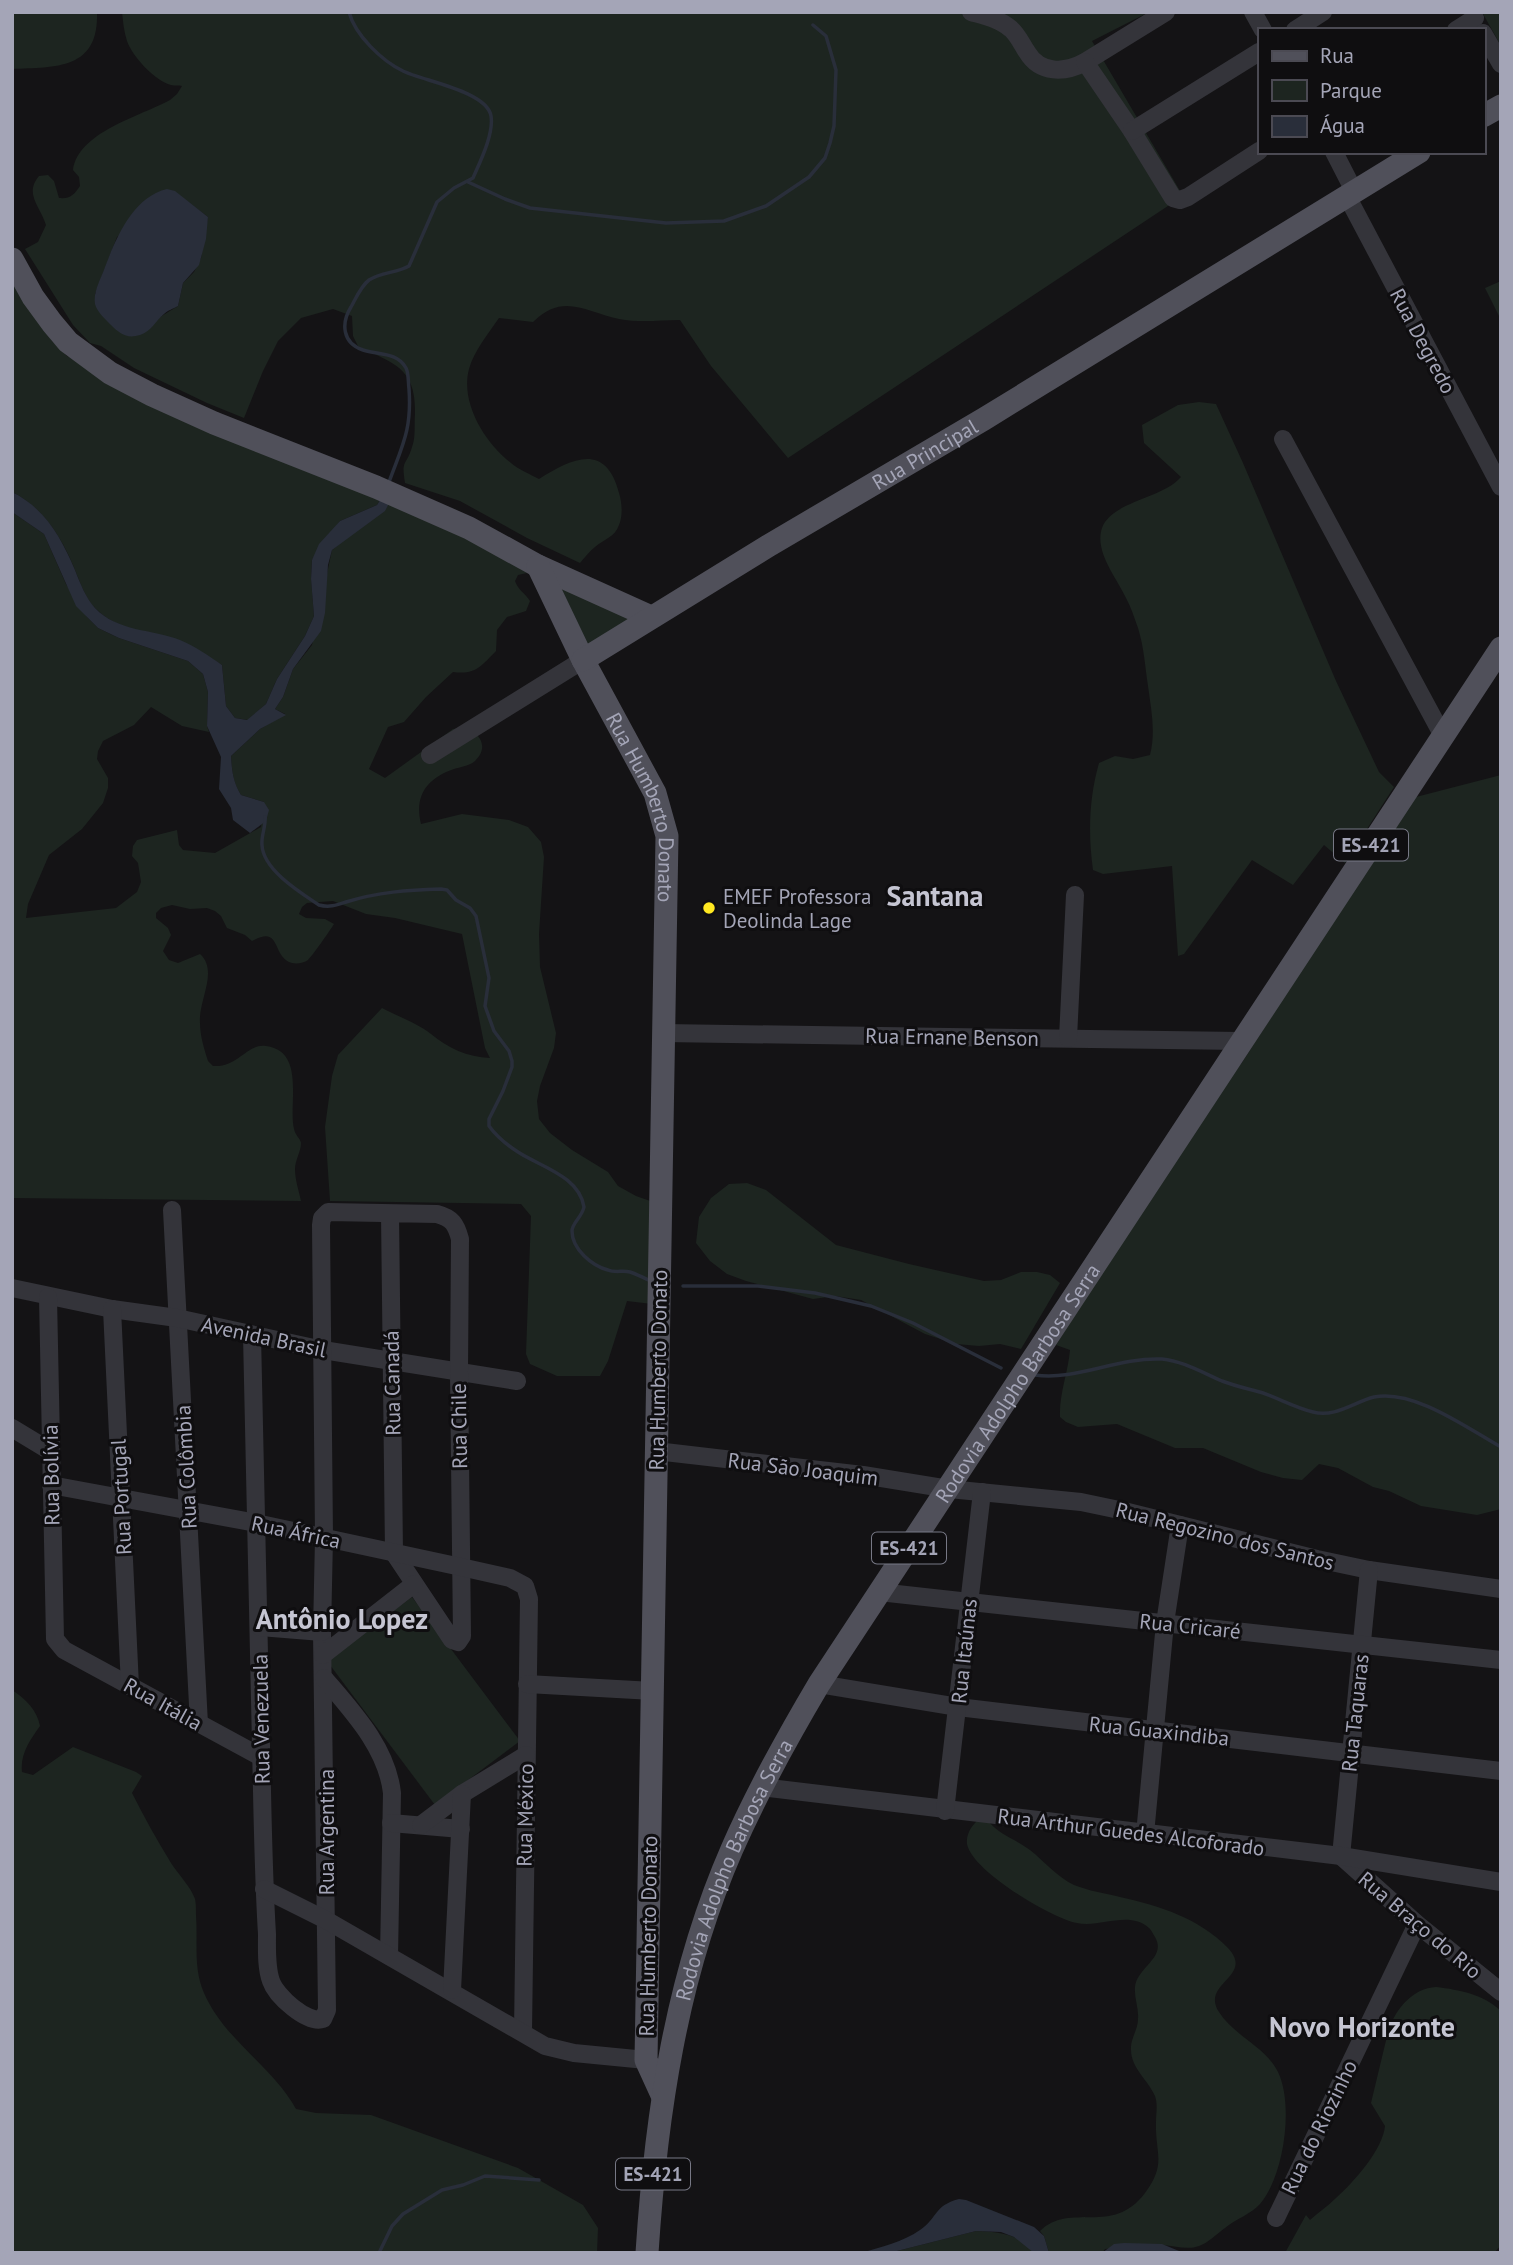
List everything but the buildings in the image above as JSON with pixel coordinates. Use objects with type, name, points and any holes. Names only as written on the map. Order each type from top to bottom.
[{"type":"main road","points":[[1485,115],[1501,106]]},
{"type":"main road","name":"Rua Principal","points":[[583,660],[984,419],[1416,154]]},
{"type":"main road","points":[[12,259],[33,297],[60,332],[76,348],[110,373],[214,423],[376,487],[489,537],[538,566],[651,617]]},
{"type":"main road","name":"Rua Humberto Donato","points":[[538,566],[583,660],[655,793],[663,818],[667,851],[646,2060],[663,2095]]},
{"type":"main road","name":"Rodovia Adolpho Barbosa Serra","points":[[647,2253],[651,2188],[663,2095],[679,2009],[694,1954],[731,1851],[761,1787],[819,1684],[1501,648]]},
{"type":"street","points":[[971,12],[995,19],[1012,30],[1030,58],[1042,67],[1055,70],[1071,68],[1085,62],[1166,12]]},
{"type":"street","points":[[1253,12],[1263,28]]},
{"type":"street","points":[[1298,28],[1324,12]]},
{"type":"street","points":[[1485,35],[1501,64]]},
{"type":"street","points":[[1132,131],[1258,53]]},
{"type":"street","points":[[1085,62],[1173,198],[1180,200],[1188,197],[1258,152]]},
{"type":"street","name":"Rua Degredo","points":[[1335,154],[1351,193],[1501,487]]},
{"type":"street","points":[[1283,439],[1443,736]]},
{"type":"street","name":"Rua Principal","points":[[430,755],[583,660]]},
{"type":"street","points":[[1068,1038],[1075,895]]},
{"type":"street","name":"Rua Ernane Benson","points":[[663,1034],[1241,1041]]},
{"type":"street","name":"Rua Colômbia","points":[[172,1210],[199,1724]]},
{"type":"street","name":"Rua Argentina","points":[[327,2010],[322,1632],[324,1538],[321,1226],[322,1218],[328,1212],[390,1214]]},
{"type":"street","name":"Rua Chile","points":[[390,1214],[437,1214],[452,1220],[460,1239],[462,1636],[458,1642],[452,1640],[414,1584]]},
{"type":"street","name":"Rua Canadá","points":[[390,1214],[394,1553]]},
{"type":"street","name":"Avenida Brasil","points":[[12,1288],[112,1309],[177,1318],[323,1350],[517,1381]]},
{"type":"street","name":"Rua Bolívia","points":[[48,1297],[54,1633],[57,1643],[64,1650]]},
{"type":"street","name":"Rua Portugal","points":[[112,1309],[130,1686]]},
{"type":"street","name":"Rua Venezuela","points":[[252,1335],[264,1889],[269,1973],[275,1989],[309,2019],[323,2019],[327,2010]]},
{"type":"street","points":[[12,1428],[50,1451]]},
{"type":"street","name":"Rua São Joaquim","points":[[656,1451],[863,1475],[949,1489]]},
{"type":"street","name":"Rua África","points":[[51,1485],[256,1523],[510,1578],[525,1586],[529,1599]]},
{"type":"street","name":"Rua Regozino dos Santos","points":[[949,1489],[1081,1503],[1369,1570],[1501,1589]]},
{"type":"street","name":"Rua Itaúnas","points":[[945,1811],[982,1492]]},
{"type":"street","points":[[1145,1834],[1165,1623],[1180,1525]]},
{"type":"street","points":[[323,1655],[414,1584],[394,1553]]},
{"type":"street","name":"Rua Taquaras","points":[[1340,1856],[1369,1570]]},
{"type":"street","name":"Rua Cricaré","points":[[879,1592],[1501,1660]]},
{"type":"street","name":"Rua México","points":[[523,2031],[529,1599]]},
{"type":"street","points":[[260,1627],[322,1632]]},
{"type":"street","name":"Rua Itália","points":[[64,1650],[261,1758]]},
{"type":"street","points":[[324,1678],[353,1712],[387,1767],[392,1793],[389,1956]]},
{"type":"street","points":[[527,1684],[653,1691]]},
{"type":"street","name":"Rua Guaxindiba","points":[[819,1684],[958,1707],[1501,1771]]},
{"type":"street","points":[[421,1825],[462,1794],[526,1755]]},
{"type":"street","name":"Rua Arthur Guedes Alcoforado","points":[[761,1787],[1340,1856],[1501,1882]]},
{"type":"street","points":[[452,1990],[462,1794]]},
{"type":"street","points":[[391,1823],[461,1829]]},
{"type":"street","name":"Rua Braço do Rio","points":[[1340,1856],[1416,1924],[1501,1992]]},
{"type":"street","points":[[264,1889],[452,1990],[545,2046],[602,2057],[646,2060]]},
{"type":"street","name":"Rua do Riozinho","points":[[1276,2218],[1416,1924]]},
{"type":"green space","points":[[12,12],[97,12],[96,31],[91,45],[83,55],[72,62],[12,69]]},
{"type":"green space","points":[[122,12],[1149,12],[1092,41],[1183,196],[788,458],[711,366],[680,320],[627,320],[565,306],[544,313],[533,322],[499,318],[474,356],[467,382],[471,408],[492,445],[511,463],[539,479],[575,461],[597,461],[606,466],[619,493],[622,513],[617,529],[580,563],[527,538],[460,501],[405,483],[404,466],[414,435],[412,386],[407,377],[392,363],[358,346],[353,336],[352,316],[333,309],[301,318],[278,341],[244,418],[134,368],[101,346],[90,343],[73,325],[25,249],[38,242],[46,225],[33,194],[35,182],[39,176],[48,175],[54,181],[59,198],[71,196],[80,186],[79,177],[73,170],[77,157],[86,145],[98,135],[170,100],[182,86],[165,83],[139,60],[127,41]],"holes":[[[175,192],[208,217],[201,258],[194,272],[183,283],[178,306],[160,317],[95,294],[117,237]]]},
{"type":"green space","points":[[1482,12],[1501,12],[1501,46]]},
{"type":"green space","points":[[12,271],[52,341],[67,356],[388,487],[377,505],[340,521],[312,560],[314,616],[305,636],[277,679],[266,704],[248,720],[235,718],[226,706],[222,665],[191,649],[121,625],[95,608],[51,525],[34,506],[12,492]]},
{"type":"green space","points":[[1501,281],[1501,320],[1485,288]]},
{"type":"green space","points":[[1199,402],[1216,404],[1336,681],[1379,772],[1394,787],[1345,863],[1324,845],[1293,885],[1252,860],[1184,954],[1178,956],[1172,866],[1103,874],[1093,870],[1090,816],[1099,763],[1115,756],[1133,759],[1150,755],[1153,737],[1152,712],[1140,635],[1129,605],[1108,565],[1100,537],[1107,519],[1116,512],[1162,490],[1181,477],[1144,443],[1142,425],[1178,405]]},
{"type":"green space","points":[[396,490],[527,573],[518,575],[515,581],[530,601],[526,611],[507,617],[497,630],[496,651],[473,671],[453,672],[404,722],[388,727],[369,769],[385,778],[453,729],[468,729],[479,737],[482,748],[480,755],[473,763],[436,777],[430,783],[419,805],[421,824],[462,814],[509,820],[528,827],[541,842],[544,857],[539,934],[540,967],[556,1033],[554,1048],[537,1101],[539,1119],[550,1133],[572,1150],[608,1172],[618,1186],[656,1203],[652,1304],[627,1301],[608,1361],[600,1376],[557,1376],[530,1364],[526,1354],[531,1216],[521,1204],[330,1201],[325,1127],[332,1076],[338,1055],[382,1008],[420,1026],[458,1051],[490,1058],[485,1048],[462,934],[366,914],[333,901],[307,903],[299,914],[306,918],[325,919],[334,924],[308,960],[294,963],[285,960],[268,936],[252,941],[227,928],[215,911],[172,905],[161,908],[156,913],[156,918],[168,928],[171,935],[163,951],[169,960],[178,963],[200,954],[208,969],[200,1023],[208,1061],[213,1066],[222,1066],[253,1048],[266,1046],[278,1050],[291,1068],[294,1129],[301,1143],[295,1169],[301,1201],[12,1198],[12,512],[44,534],[66,584],[87,617],[98,628],[119,638],[188,661],[203,674],[208,692],[209,732],[182,726],[151,707],[134,725],[103,741],[97,759],[108,778],[103,803],[82,829],[49,855],[28,904],[26,918],[116,908],[137,892],[141,882],[138,863],[132,856],[137,840],[177,830],[179,845],[183,850],[215,853],[261,827],[264,802],[241,795],[232,772],[231,756],[260,729],[285,714],[275,709],[283,697],[293,669],[312,645],[332,550]]},
{"type":"green space","points":[[553,582],[635,619],[583,650]]},
{"type":"green space","points":[[1501,775],[1501,1509],[1477,1515],[1421,1506],[1389,1491],[1373,1487],[1338,1468],[1319,1464],[1302,1480],[1283,1478],[1261,1472],[1203,1448],[1175,1448],[1117,1424],[1078,1427],[1066,1422],[1060,1417],[1060,1408],[1070,1350],[1056,1345],[1199,1119],[1243,1061],[1412,798]]},
{"type":"green space","points":[[747,1183],[766,1190],[836,1245],[984,1281],[1001,1280],[1021,1272],[1037,1272],[1050,1275],[1060,1283],[1021,1349],[1000,1344],[956,1344],[925,1334],[861,1300],[835,1296],[813,1299],[746,1281],[727,1274],[710,1261],[696,1243],[699,1217],[711,1198],[729,1184]]},
{"type":"green space","points":[[412,1597],[520,1741],[435,1805],[327,1661]]},
{"type":"green space","points":[[12,1690],[30,1705],[40,1726],[24,1753],[22,1772],[33,1775],[73,1747],[142,1776],[132,1793],[195,1899],[197,1964],[204,1993],[224,2025],[286,2093],[296,2109],[316,2113],[371,2115],[518,2168],[583,2205],[598,2228],[597,2253],[12,2253]]},
{"type":"green space","points":[[977,1821],[989,1822],[1074,1885],[1150,1905],[1192,1921],[1217,1938],[1235,1958],[1232,1973],[1216,1994],[1215,2002],[1225,2020],[1265,2055],[1278,2072],[1285,2103],[1284,2140],[1275,2176],[1260,2204],[1202,2245],[1189,2248],[1163,2245],[1131,2246],[1105,2249],[1102,2253],[1049,2253],[1040,2231],[1065,2219],[1119,2213],[1132,2206],[1145,2193],[1156,2174],[1156,2099],[1134,2063],[1131,2046],[1138,2019],[1135,1987],[1154,1957],[1158,1944],[1151,1930],[1133,1920],[1077,1923],[1014,1892],[997,1880],[972,1855],[967,1837]]},
{"type":"green space","points":[[1436,1987],[1479,1997],[1501,2011],[1501,2245],[1494,2253],[1285,2253],[1306,2215],[1310,2220],[1330,2204],[1359,2174],[1379,2145],[1385,2126],[1371,2103],[1389,2028],[1396,2013],[1407,2000],[1420,1991]]},
{"type":"green space","points":[[976,2231],[1000,2233],[1015,2238],[1034,2253],[889,2253]]},
{"type":"water","points":[[167,189],[175,191],[208,217],[199,265],[183,283],[178,306],[144,333],[127,336],[99,313],[95,304],[96,290],[127,220],[145,200]]},
{"type":"water","points":[[388,487],[396,490],[385,511],[332,550],[321,631],[293,669],[283,697],[275,709],[286,715],[260,729],[231,756],[233,776],[241,795],[264,802],[269,810],[266,821],[250,833],[233,820],[231,808],[219,789],[221,757],[207,726],[208,692],[203,674],[188,661],[119,638],[98,628],[76,606],[44,534],[12,512],[12,492],[34,507],[51,525],[89,600],[104,616],[125,626],[180,640],[222,665],[226,706],[235,718],[247,720],[266,704],[277,679],[305,636],[314,616],[312,560],[319,544],[340,521],[377,505]]},
{"type":"water","points":[[959,2199],[1034,2227],[1044,2236],[1049,2253],[1034,2253],[1014,2237],[1001,2232],[976,2231],[889,2253],[861,2253],[892,2244],[913,2234],[926,2226],[944,2205]]},
{"type":"water","points":[[1114,2244],[1162,2244],[1184,2253],[1102,2253]]},
{"type":"waterway","points":[[349,12],[363,38],[387,61],[412,75],[467,93],[487,107],[491,116],[488,139],[473,178],[454,188],[437,202],[409,266],[369,280],[359,292],[346,319],[345,332],[351,343],[363,350],[398,359],[407,370],[409,416],[402,448],[389,482]]},
{"type":"waterway","points":[[468,182],[530,208],[666,223],[724,221],[766,206],[809,177],[825,158],[830,143],[834,126],[836,70],[826,36],[813,25]]},
{"type":"waterway","points":[[265,817],[262,845],[269,863],[284,880],[319,905],[333,906],[393,892],[441,889],[447,890],[456,900],[470,908],[476,916],[489,978],[485,1006],[494,1031],[509,1051],[512,1061],[503,1091],[489,1119],[489,1126],[510,1147],[558,1174],[575,1187],[584,1207],[572,1231],[575,1244],[584,1256],[602,1268],[630,1272],[651,1281]]},
{"type":"waterway","points":[[683,1286],[758,1286],[815,1293],[871,1306],[913,1323],[1001,1368]]},
{"type":"waterway","points":[[1035,1375],[1066,1375],[1145,1359],[1170,1360],[1227,1383],[1313,1412],[1329,1413],[1374,1397],[1406,1399],[1440,1412],[1501,1447]]},
{"type":"waterway","points":[[379,2253],[392,2226],[403,2214],[442,2190],[485,2176],[539,2180]]},
{"type":"place","name":"EMEF Professora Deolinda Lage","points":[[709,908]]},
{"type":"district","name":"Santana","points":[[935,895]]},
{"type":"district","name":"Antônio Lopez","points":[[342,1618]]},
{"type":"district","name":"Novo Horizonte","points":[[1362,2026]]}]
